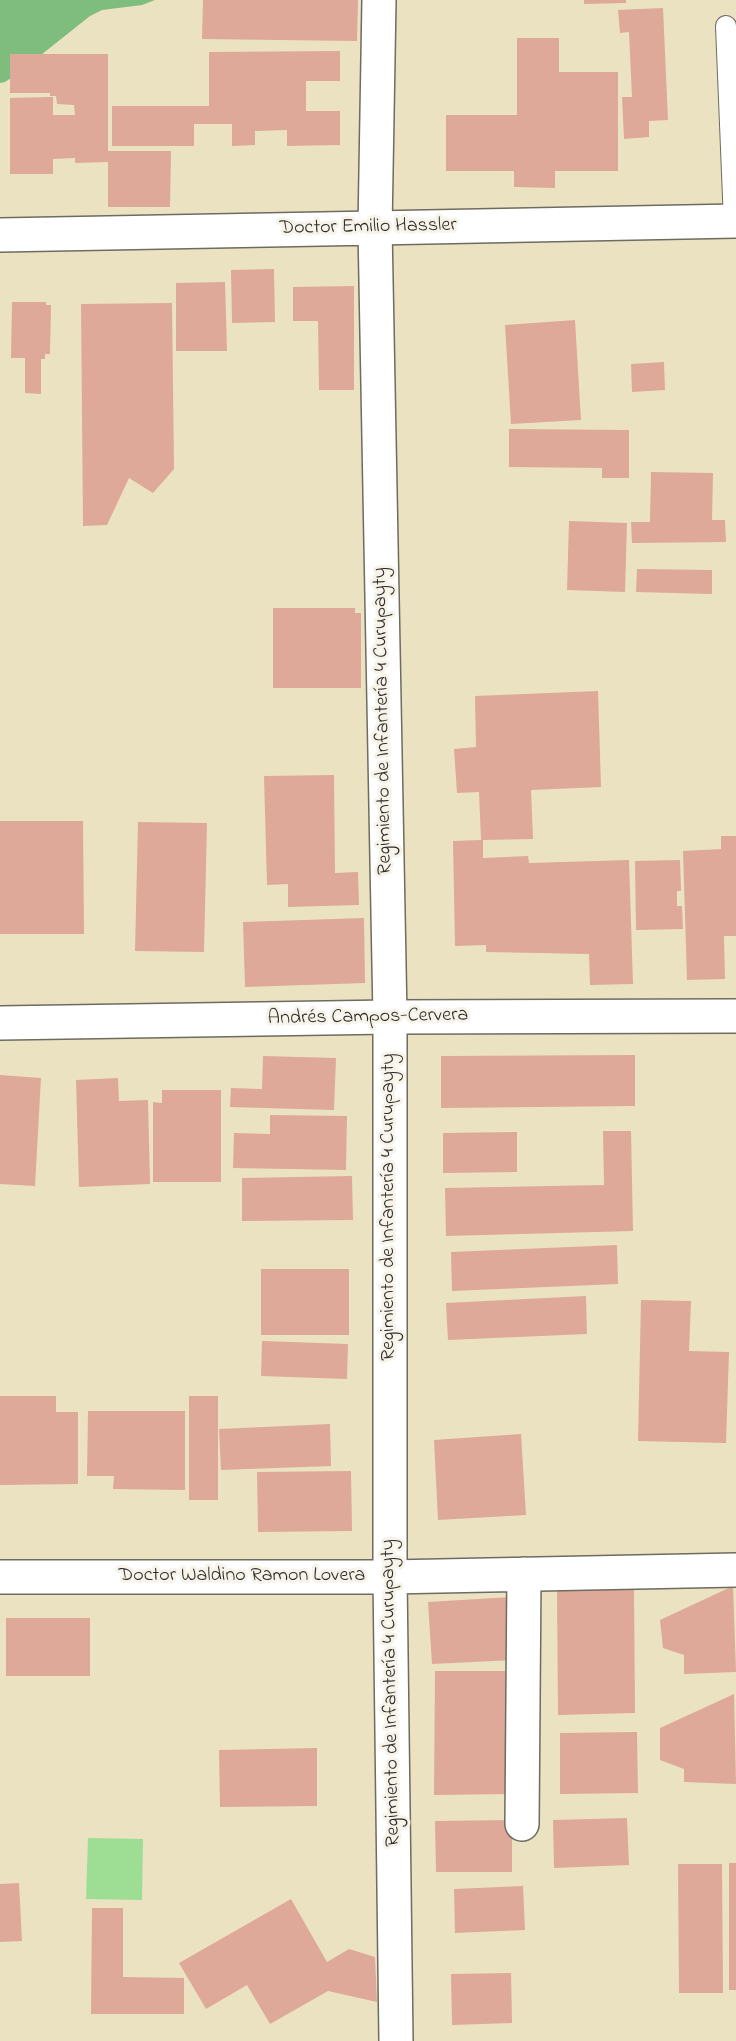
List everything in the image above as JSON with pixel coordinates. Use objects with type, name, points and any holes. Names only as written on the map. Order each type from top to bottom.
[{"type":"street","name":"Regimiento de Infantería 4 Curupayty","points":[[379,0],[375,228],[390,1017],[390,1577],[396,2041]]},
{"type":"street","name":"Doctor Emilio Hassler","points":[[0,235],[735,221]]},
{"type":"street","name":"Andrés Campos-Cervera","points":[[0,1023],[390,1017],[736,1016]]},
{"type":"street","name":"Doctor Waldino Ramon Lovera","points":[[0,1578],[390,1577],[736,1570]]},
{"type":"street","points":[[522,1824],[524,1574]]},
{"type":"lane","points":[[726,26],[735,221]]},
{"type":"green space","points":[[0,0],[155,0],[142,5],[102,10],[90,16],[17,74],[0,83]]},
{"type":"green space","points":[[88,1838],[143,1839],[142,1900],[86,1899]]},
{"type":"building","points":[[203,0],[358,0],[357,41],[202,39]]},
{"type":"building","points":[[584,0],[626,0],[626,3],[584,4]]},
{"type":"building","points":[[663,8],[668,120],[649,121],[649,137],[624,139],[622,97],[632,97],[629,32],[620,33],[618,10]]},
{"type":"building","points":[[517,38],[559,38],[559,72],[618,72],[618,171],[555,171],[555,188],[514,187],[514,171],[446,171],[446,115],[517,115]]},
{"type":"building","points":[[340,51],[340,81],[306,81],[306,111],[340,111],[340,145],[287,146],[287,130],[255,131],[255,145],[232,146],[232,124],[194,124],[194,146],[112,146],[112,106],[209,106],[209,52]]},
{"type":"building","points":[[10,54],[108,54],[108,151],[171,151],[170,207],[108,207],[108,162],[75,163],[75,158],[53,159],[53,174],[10,174],[10,98],[53,97],[53,115],[75,115],[74,105],[57,104],[56,96],[50,96],[50,93],[10,93]]},
{"type":"building","points":[[274,269],[275,322],[232,323],[231,270]]},
{"type":"building","points":[[225,282],[227,351],[176,351],[176,283]]},
{"type":"building","points":[[354,286],[354,390],[319,390],[318,321],[293,321],[293,287]]},
{"type":"building","points":[[12,302],[46,302],[46,305],[51,305],[50,354],[45,354],[45,359],[41,359],[41,394],[25,393],[25,358],[11,358]]},
{"type":"building","points":[[172,303],[174,469],[153,493],[129,478],[107,525],[83,526],[81,304]]},
{"type":"building","points":[[575,320],[581,420],[511,424],[505,325]]},
{"type":"building","points":[[664,362],[665,390],[632,392],[631,364]]},
{"type":"building","points":[[509,429],[629,430],[629,478],[602,478],[602,468],[509,467]]},
{"type":"building","points":[[651,472],[713,473],[712,520],[725,520],[726,542],[632,543],[631,522],[650,522]]},
{"type":"building","points":[[569,521],[627,523],[625,592],[567,590]]},
{"type":"building","points":[[637,569],[712,570],[712,594],[636,592]]},
{"type":"building","points":[[273,608],[355,608],[355,613],[361,613],[361,688],[273,688]]},
{"type":"building","points":[[598,691],[601,787],[531,790],[533,839],[483,840],[483,858],[528,856],[529,863],[629,860],[633,984],[590,985],[589,954],[486,952],[486,945],[455,946],[453,841],[481,840],[479,792],[457,793],[454,749],[476,747],[475,696]]},
{"type":"building","points":[[334,775],[335,873],[358,872],[359,905],[288,907],[288,884],[267,885],[264,776]]},
{"type":"building","points":[[0,821],[83,821],[84,934],[0,934]]},
{"type":"building","points":[[138,822],[207,823],[204,952],[135,951]]},
{"type":"building","points":[[721,836],[736,836],[736,936],[724,936],[725,979],[687,980],[683,851],[721,849]]},
{"type":"building","points":[[680,860],[681,891],[677,891],[677,906],[682,906],[683,929],[636,930],[635,861]]},
{"type":"building","points":[[364,918],[365,983],[245,987],[243,922]]},
{"type":"building","points":[[635,1055],[635,1106],[441,1108],[441,1056]]},
{"type":"building","points":[[263,1056],[336,1058],[334,1110],[230,1107],[231,1088],[262,1089]]},
{"type":"building","points":[[0,1075],[41,1078],[35,1186],[0,1184]]},
{"type":"building","points":[[118,1078],[119,1101],[148,1100],[150,1184],[79,1187],[76,1080]]},
{"type":"building","points":[[162,1090],[221,1090],[221,1182],[153,1182],[153,1102],[162,1103]]},
{"type":"building","points":[[270,1115],[347,1116],[346,1170],[233,1168],[234,1133],[270,1134]]},
{"type":"building","points":[[603,1131],[631,1131],[633,1231],[446,1236],[445,1188],[604,1185]]},
{"type":"building","points":[[517,1132],[517,1172],[443,1173],[443,1133]]},
{"type":"building","points":[[352,1176],[353,1220],[242,1221],[242,1178]]},
{"type":"building","points":[[617,1245],[618,1284],[452,1291],[451,1252]]},
{"type":"building","points":[[261,1269],[349,1269],[349,1335],[261,1335]]},
{"type":"building","points":[[586,1296],[587,1334],[448,1340],[446,1303]]},
{"type":"building","points":[[641,1300],[691,1301],[689,1351],[729,1352],[726,1443],[638,1441]]},
{"type":"building","points":[[262,1341],[348,1344],[347,1379],[261,1376]]},
{"type":"building","points":[[0,1396],[56,1396],[56,1412],[78,1412],[78,1484],[0,1485]]},
{"type":"building","points":[[189,1396],[218,1396],[218,1500],[189,1500]]},
{"type":"building","points":[[88,1411],[185,1411],[185,1490],[113,1489],[114,1476],[87,1476]]},
{"type":"building","points":[[330,1424],[331,1466],[221,1470],[219,1429]]},
{"type":"building","points":[[521,1434],[526,1515],[438,1520],[434,1440]]},
{"type":"building","points":[[351,1471],[352,1531],[258,1532],[257,1472]]},
{"type":"building","points":[[733,1586],[736,1672],[684,1674],[684,1655],[663,1648],[660,1620]]},
{"type":"building","points":[[634,1588],[635,1713],[558,1715],[557,1589]]},
{"type":"building","points":[[511,1597],[514,1660],[432,1664],[428,1602]]},
{"type":"building","points":[[6,1618],[90,1618],[90,1676],[6,1676]]},
{"type":"building","points":[[435,1671],[511,1671],[509,1794],[434,1795]]},
{"type":"building","points":[[734,1694],[736,1784],[684,1782],[684,1769],[660,1760],[660,1728]]},
{"type":"building","points":[[637,1732],[638,1793],[560,1794],[560,1733]]},
{"type":"building","points":[[317,1748],[317,1806],[220,1807],[219,1750]]},
{"type":"building","points":[[627,1818],[629,1865],[554,1868],[553,1820]]},
{"type":"building","points":[[512,1820],[512,1872],[436,1872],[435,1821]]},
{"type":"building","points":[[729,1863],[736,1863],[736,1990],[729,1990]]},
{"type":"building","points":[[678,1864],[722,1864],[723,1993],[679,1993]]},
{"type":"building","points":[[19,1883],[22,1941],[0,1942],[0,1884]]},
{"type":"building","points":[[523,1886],[525,1930],[455,1933],[454,1889]]},
{"type":"building","points":[[291,1899],[327,1962],[349,1949],[375,1957],[377,2002],[328,1991],[270,2024],[247,1985],[206,2009],[179,1963]]},
{"type":"building","points":[[92,1908],[123,1908],[123,1977],[184,1978],[184,2014],[91,2014]]},
{"type":"building","points":[[511,1973],[512,2023],[452,2025],[451,1974]]}]
